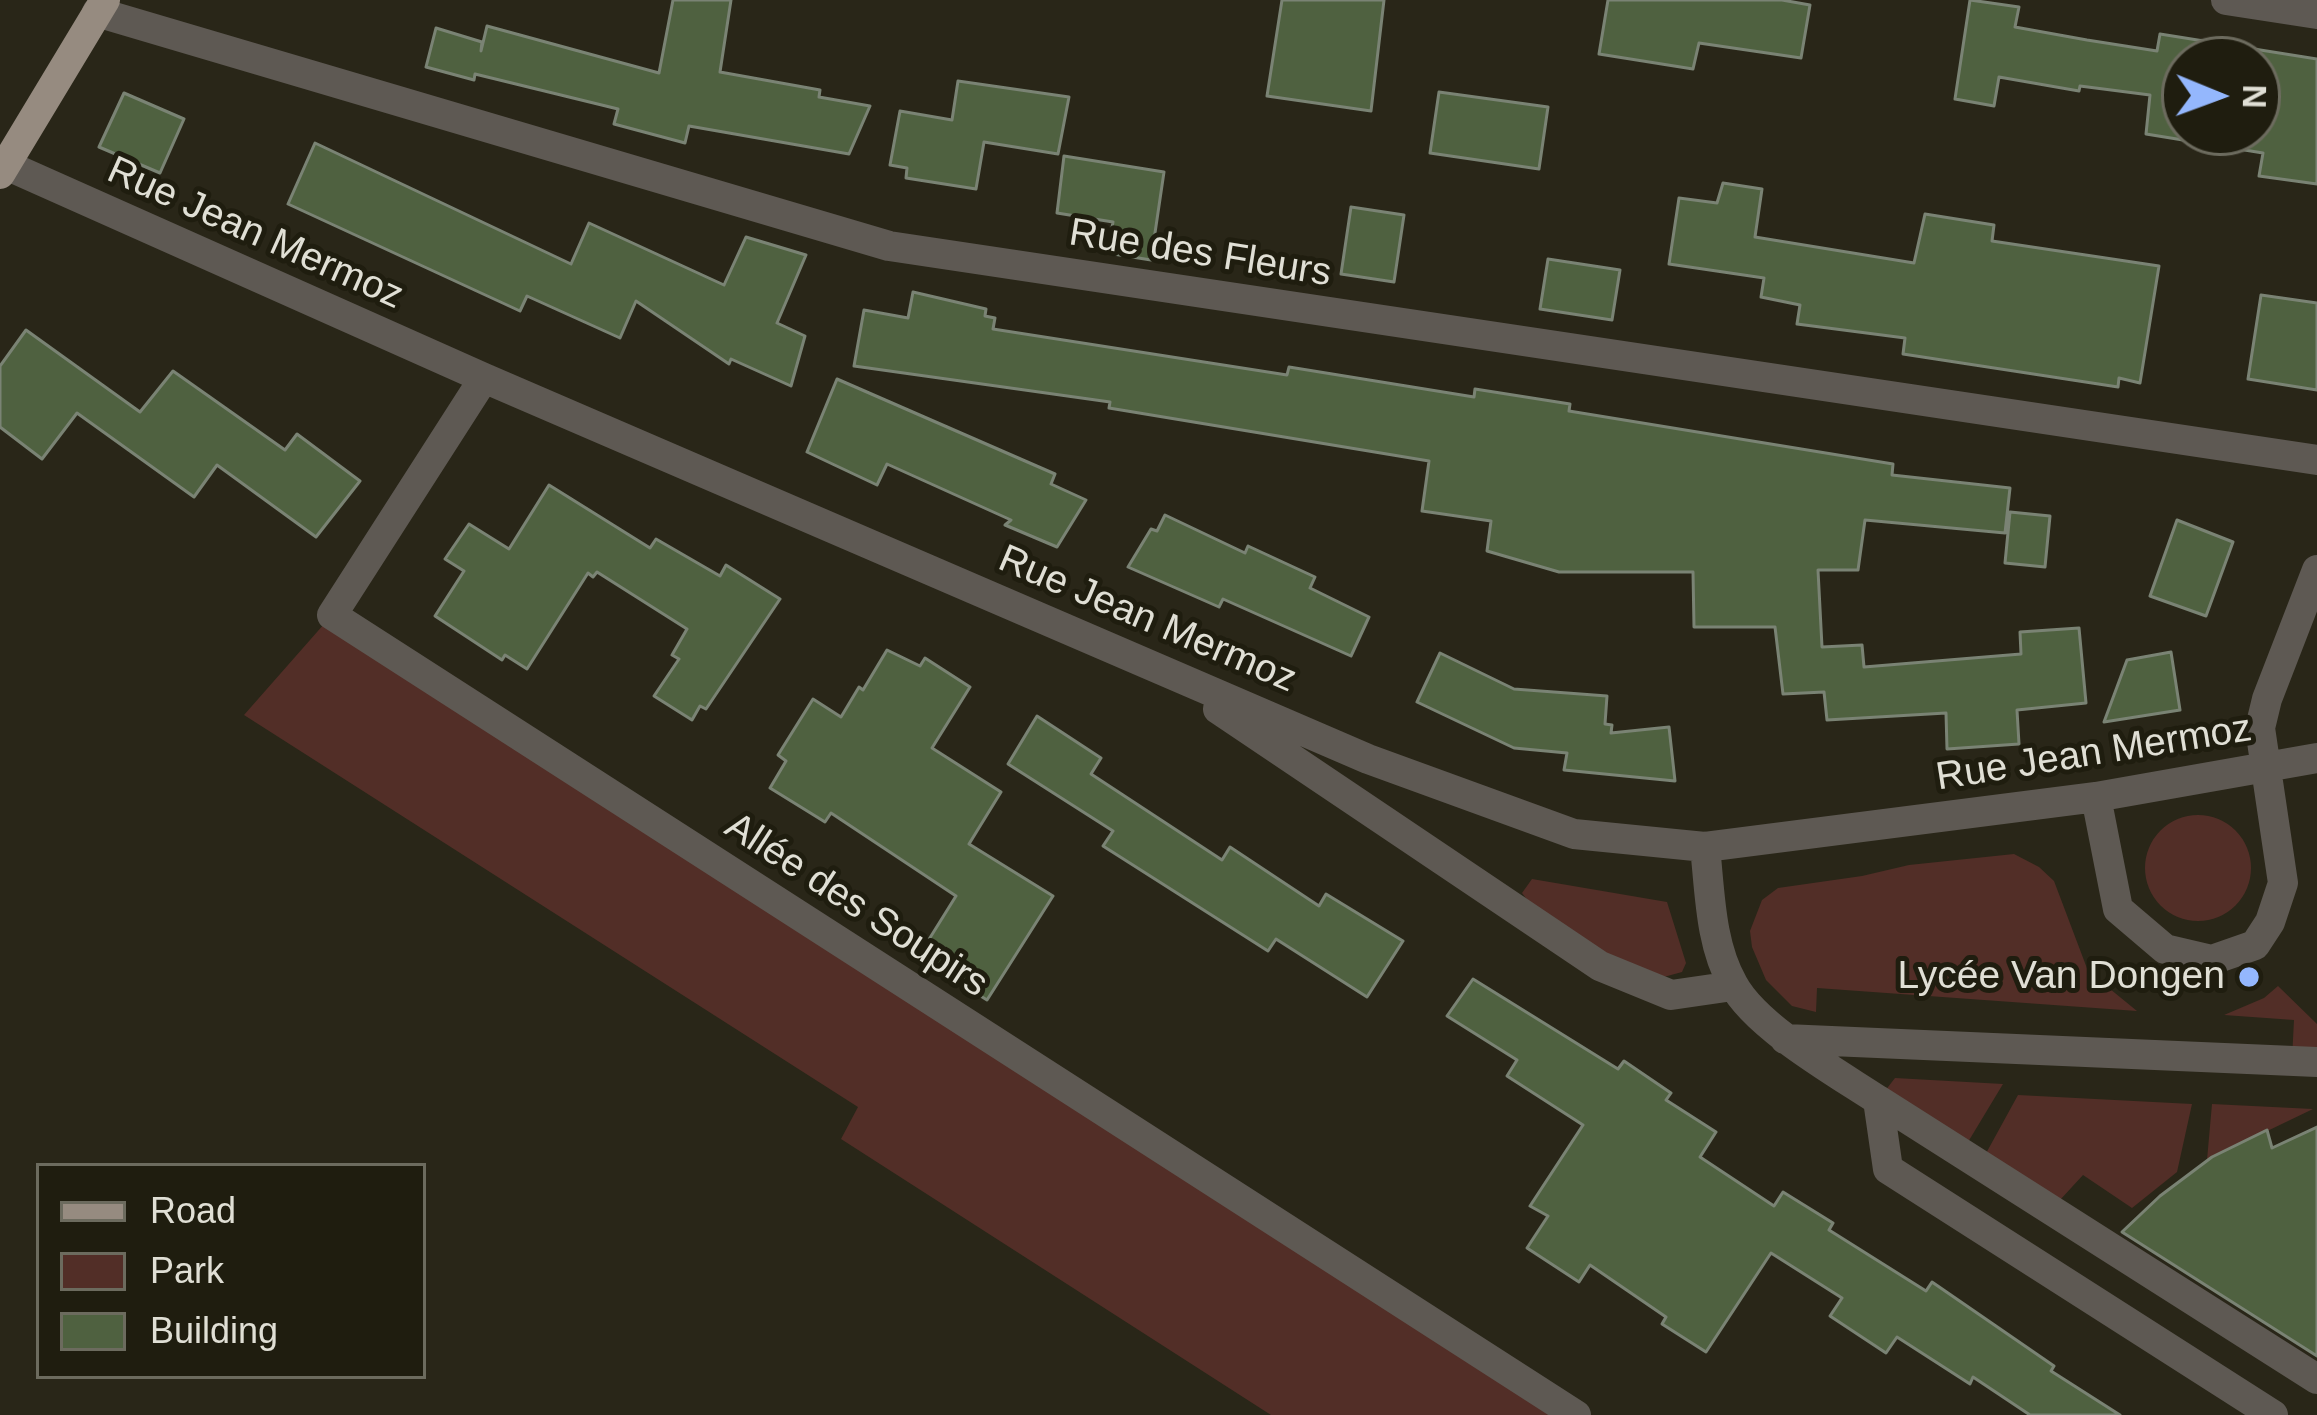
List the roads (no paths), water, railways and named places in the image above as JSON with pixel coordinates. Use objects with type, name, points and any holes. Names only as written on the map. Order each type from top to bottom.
[{"type":"main road","points":[[3,170],[101,6]]},
{"type":"street","points":[[2226,0],[2317,14]]},
{"type":"street","name":"Rue des Fleurs","points":[[101,6],[889,246],[2317,460]]},
{"type":"street","name":"Rue Jean Mermoz","points":[[3,170],[1368,759],[1574,834],[1706,847],[2096,797],[2317,758]]},
{"type":"street","name":"Allée des Soupirs","points":[[484,378],[332,616],[1576,1415]]},
{"type":"street","points":[[2096,797],[2118,909],[2165,950],[2212,960],[2255,945],[2270,922],[2283,883],[2260,728],[2317,570]]},
{"type":"street","points":[[1149,662],[1600,966],[1671,995],[1733,986]]},
{"type":"street","points":[[1706,847],[1714,927],[1733,986],[1785,1039],[2317,1379]]},
{"type":"street","points":[[1785,1039],[2317,1062]]},
{"type":"street","points":[[1878,1100],[1888,1169],[2273,1415]]},
{"type":"place","name":"Lycée Van Dongen","points":[[2249,977]]}]
